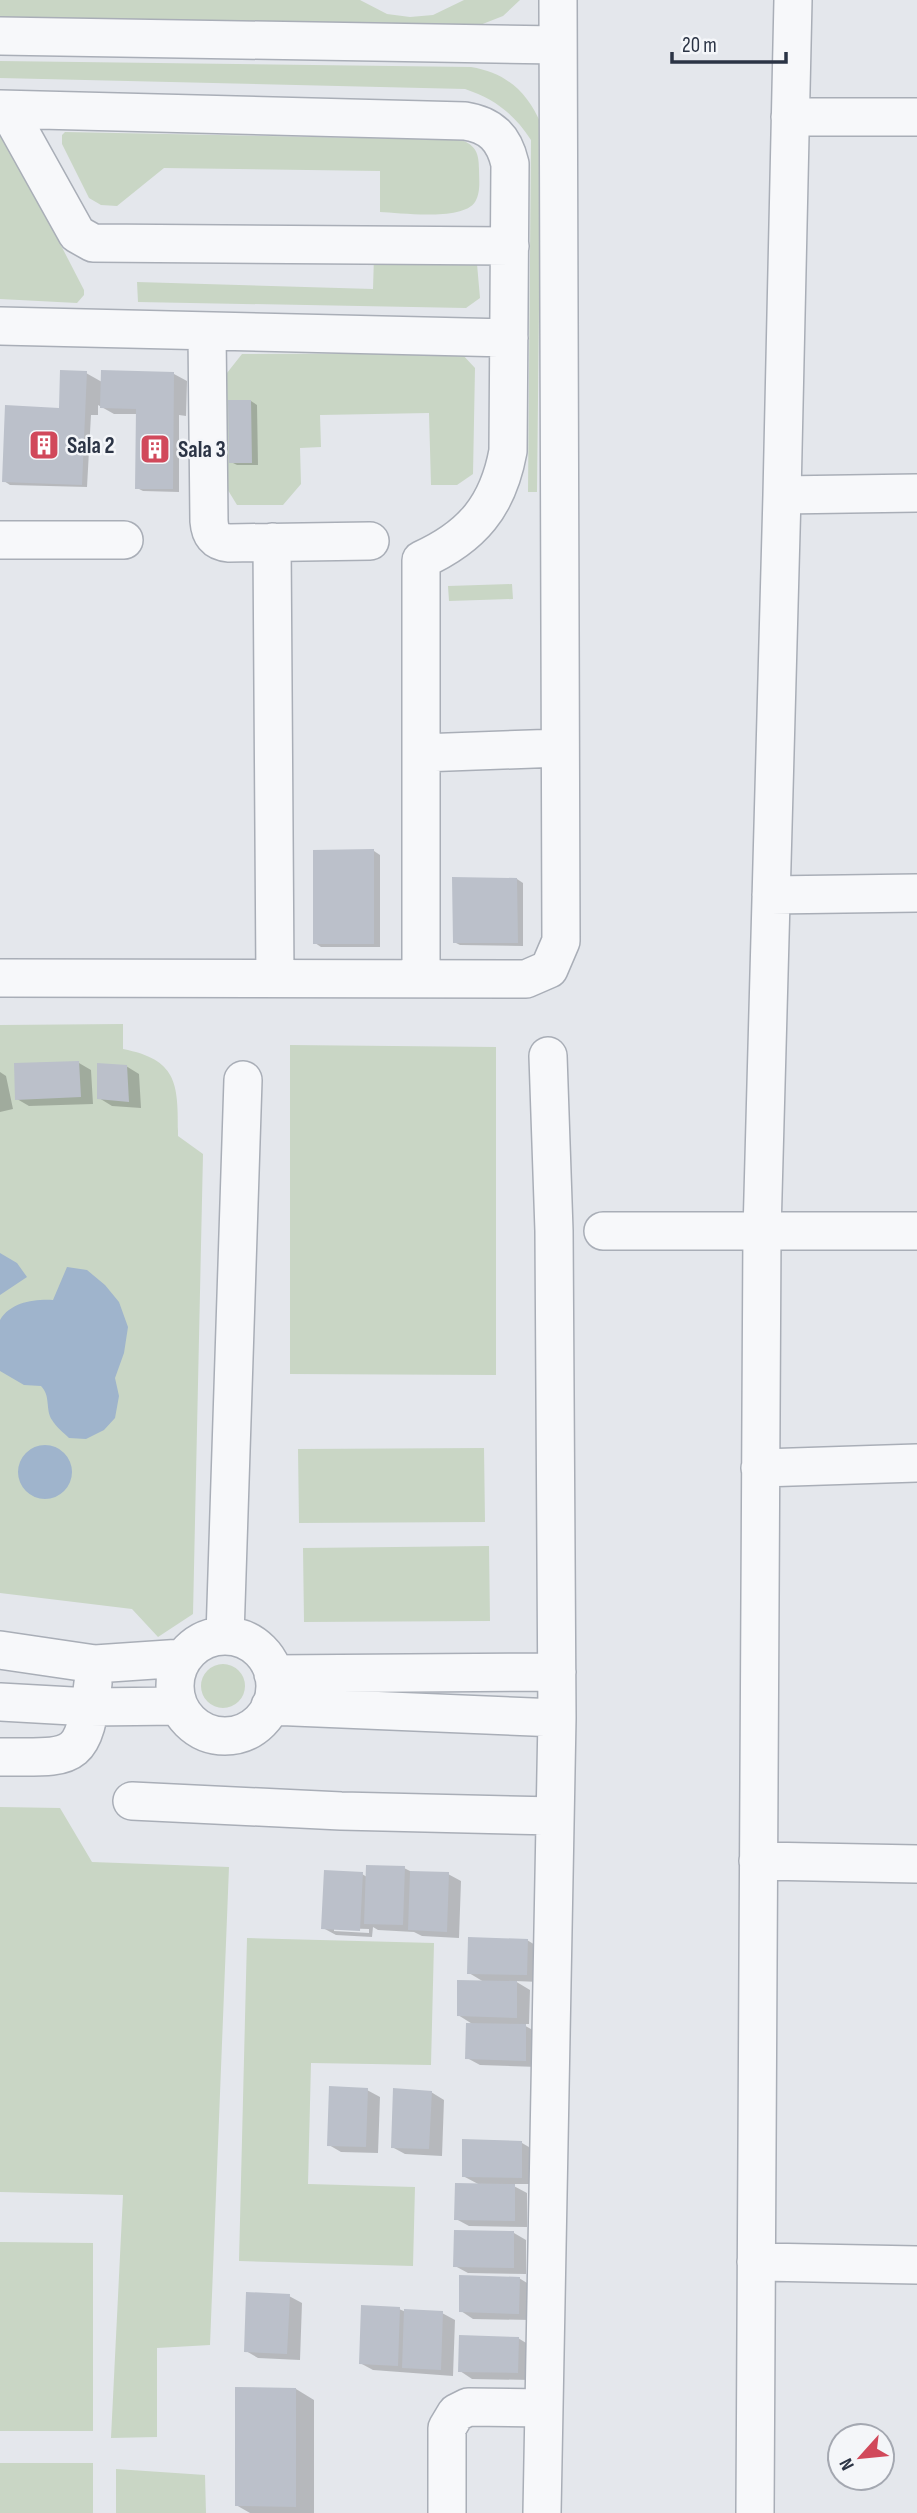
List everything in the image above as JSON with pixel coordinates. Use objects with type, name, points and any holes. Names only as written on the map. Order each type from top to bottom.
[{"type":"street","points":[[0,978],[526,979],[549,969],[561,941],[558,0]]},
{"type":"street","points":[[755,2513],[762,1232],[793,0]]},
{"type":"street","points":[[0,36],[558,45]]},
{"type":"street","points":[[4,109],[478,123],[491,129],[507,151],[510,164],[510,246],[508,451],[504,474],[495,496],[465,534],[444,550],[421,560],[421,978]]},
{"type":"street","points":[[4,109],[77,234],[93,243],[510,246]]},
{"type":"street","points":[[790,117],[917,117]]},
{"type":"street","points":[[0,326],[509,338]]},
{"type":"street","points":[[207,332],[209,530],[215,538],[222,542],[370,541]]},
{"type":"street","points":[[782,495],[917,493]]},
{"type":"street","points":[[0,540],[124,540]]},
{"type":"street","points":[[272,542],[275,978]]},
{"type":"street","points":[[421,753],[560,748]]},
{"type":"street","points":[[771,895],[917,893]]},
{"type":"street","points":[[542,2513],[557,1718],[554,1231],[548,1056]]},
{"type":"street","points":[[225,1636],[243,1080]]},
{"type":"street","points":[[603,1231],[917,1231]]},
{"type":"street","points":[[760,1468],[917,1463]]},
{"type":"street","points":[[225,1636],[242,1639],[256,1647],[267,1659],[272,1690],[262,1720],[248,1730],[233,1735],[216,1735],[201,1730],[188,1719],[179,1706],[175,1690],[176,1673],[183,1658],[194,1646],[209,1638],[225,1636]]},
{"type":"street","points":[[0,1650],[95,1664],[183,1658]]},
{"type":"street","points":[[0,1757],[55,1757],[68,1754],[79,1745],[90,1707],[95,1664]]},
{"type":"street","points":[[272,1690],[557,1672]]},
{"type":"street","points":[[272,1690],[557,1718]]},
{"type":"street","points":[[0,1702],[90,1707],[179,1706]]},
{"type":"street","points":[[132,1801],[341,1811],[555,1816]]},
{"type":"street","points":[[758,1861],[917,1864]]},
{"type":"street","points":[[756,2262],[917,2265]]},
{"type":"street","points":[[447,2513],[447,2428],[456,2413],[468,2407],[544,2408]]},
{"type":"green space","points":[[0,0],[360,0],[387,14],[410,17],[433,15],[464,0],[520,0],[503,16],[475,27],[0,18]]},
{"type":"green space","points":[[0,61],[471,67],[495,74],[514,85],[529,102],[541,124],[537,492],[528,492],[531,140],[503,108],[465,89],[0,78]]},
{"type":"green space","points":[[0,132],[3,133],[84,290],[84,295],[77,303],[0,299]]},
{"type":"green space","points":[[65,132],[461,140],[473,147],[477,155],[479,190],[475,202],[458,212],[380,212],[380,171],[164,168],[117,206],[101,205],[89,198],[62,144],[62,135]]},
{"type":"green space","points":[[374,256],[477,264],[480,298],[466,308],[138,302],[137,282],[373,289]]},
{"type":"green space","points":[[461,353],[475,368],[473,474],[457,485],[431,485],[429,413],[320,415],[321,447],[300,448],[301,484],[283,505],[237,505],[223,482],[223,378],[242,354]]},
{"type":"green space","points":[[512,584],[513,599],[449,601],[448,586]]},
{"type":"green space","points":[[123,1024],[123,1049],[155,1060],[165,1068],[175,1089],[178,1136],[203,1154],[193,1614],[158,1637],[132,1609],[0,1593],[0,1025]]},
{"type":"green space","points":[[290,1045],[496,1047],[496,1375],[290,1374]]},
{"type":"green space","points":[[484,1448],[485,1522],[299,1523],[298,1449]]},
{"type":"green space","points":[[489,1546],[490,1621],[304,1622],[303,1548]]},
{"type":"green space","points":[[223,1664],[238,1671],[245,1686],[238,1701],[223,1708],[208,1701],[201,1686],[208,1671]]},
{"type":"green space","points":[[0,1807],[60,1808],[92,1862],[229,1867],[210,2345],[157,2348],[157,2437],[111,2438],[123,2195],[0,2192]]},
{"type":"green space","points":[[247,1938],[434,1943],[431,2065],[311,2063],[308,2184],[415,2187],[413,2266],[239,2261]]},
{"type":"green space","points":[[0,2242],[93,2243],[93,2431],[0,2431]]},
{"type":"green space","points":[[0,2463],[93,2463],[93,2513],[0,2513]]},
{"type":"green space","points":[[116,2469],[205,2475],[206,2513],[116,2513]]},
{"type":"water","points":[[0,1253],[17,1263],[27,1277],[0,1295]]},
{"type":"water","points":[[67,1267],[87,1270],[105,1285],[119,1302],[128,1327],[124,1353],[115,1378],[119,1396],[115,1418],[104,1430],[86,1439],[69,1438],[56,1425],[50,1416],[46,1394],[41,1386],[24,1385],[0,1371],[0,1320],[17,1305],[53,1300]]},
{"type":"water","points":[[50,1445],[60,1449],[68,1457],[72,1472],[68,1487],[60,1495],[40,1499],[30,1495],[22,1487],[18,1467],[22,1457],[30,1449]]},
{"type":"building","name":"Sala 2","points":[[60,370],[87,371],[82,485],[2,482],[5,405],[59,408]]},
{"type":"building","points":[[101,370],[174,372],[173,489],[135,489],[136,409],[100,408]]},
{"type":"building","points":[[228,400],[251,400],[252,463],[229,463]]},
{"type":"building","points":[[374,849],[374,944],[313,944],[313,850]]},
{"type":"building","points":[[452,877],[517,878],[518,943],[453,943]]},
{"type":"building","points":[[79,1061],[81,1097],[15,1100],[14,1063]]},
{"type":"building","points":[[97,1063],[127,1065],[129,1102],[97,1099]]},
{"type":"building","points":[[366,1865],[405,1866],[403,1925],[364,1924]]},
{"type":"building","points":[[324,1870],[363,1872],[360,1931],[321,1929]]},
{"type":"building","points":[[410,1871],[449,1872],[447,1932],[408,1930]]},
{"type":"building","points":[[468,1937],[528,1939],[527,1975],[467,1974]]},
{"type":"building","points":[[457,1980],[517,1981],[517,2018],[457,2016]]},
{"type":"building","points":[[466,2023],[526,2024],[526,2061],[465,2059]]},
{"type":"building","points":[[329,2086],[368,2088],[366,2147],[327,2146]]},
{"type":"building","points":[[393,2088],[432,2091],[429,2149],[391,2148]]},
{"type":"building","points":[[462,2139],[522,2141],[522,2178],[462,2177]]},
{"type":"building","points":[[455,2183],[515,2184],[515,2221],[454,2220]]},
{"type":"building","points":[[454,2230],[514,2231],[514,2268],[453,2267]]},
{"type":"building","points":[[459,2275],[520,2277],[519,2314],[459,2312]]},
{"type":"building","points":[[246,2292],[290,2294],[287,2354],[244,2352]]},
{"type":"building","points":[[361,2305],[400,2307],[398,2366],[359,2364]]},
{"type":"building","points":[[404,2309],[443,2311],[441,2370],[402,2368]]},
{"type":"building","points":[[459,2335],[519,2337],[518,2373],[458,2372]]},
{"type":"building","points":[[235,2387],[296,2388],[296,2507],[235,2506]]},
{"type":"place","name":"Sala 2","points":[[44,445]]},
{"type":"place","name":"Sala 3","points":[[155,449]]}]
